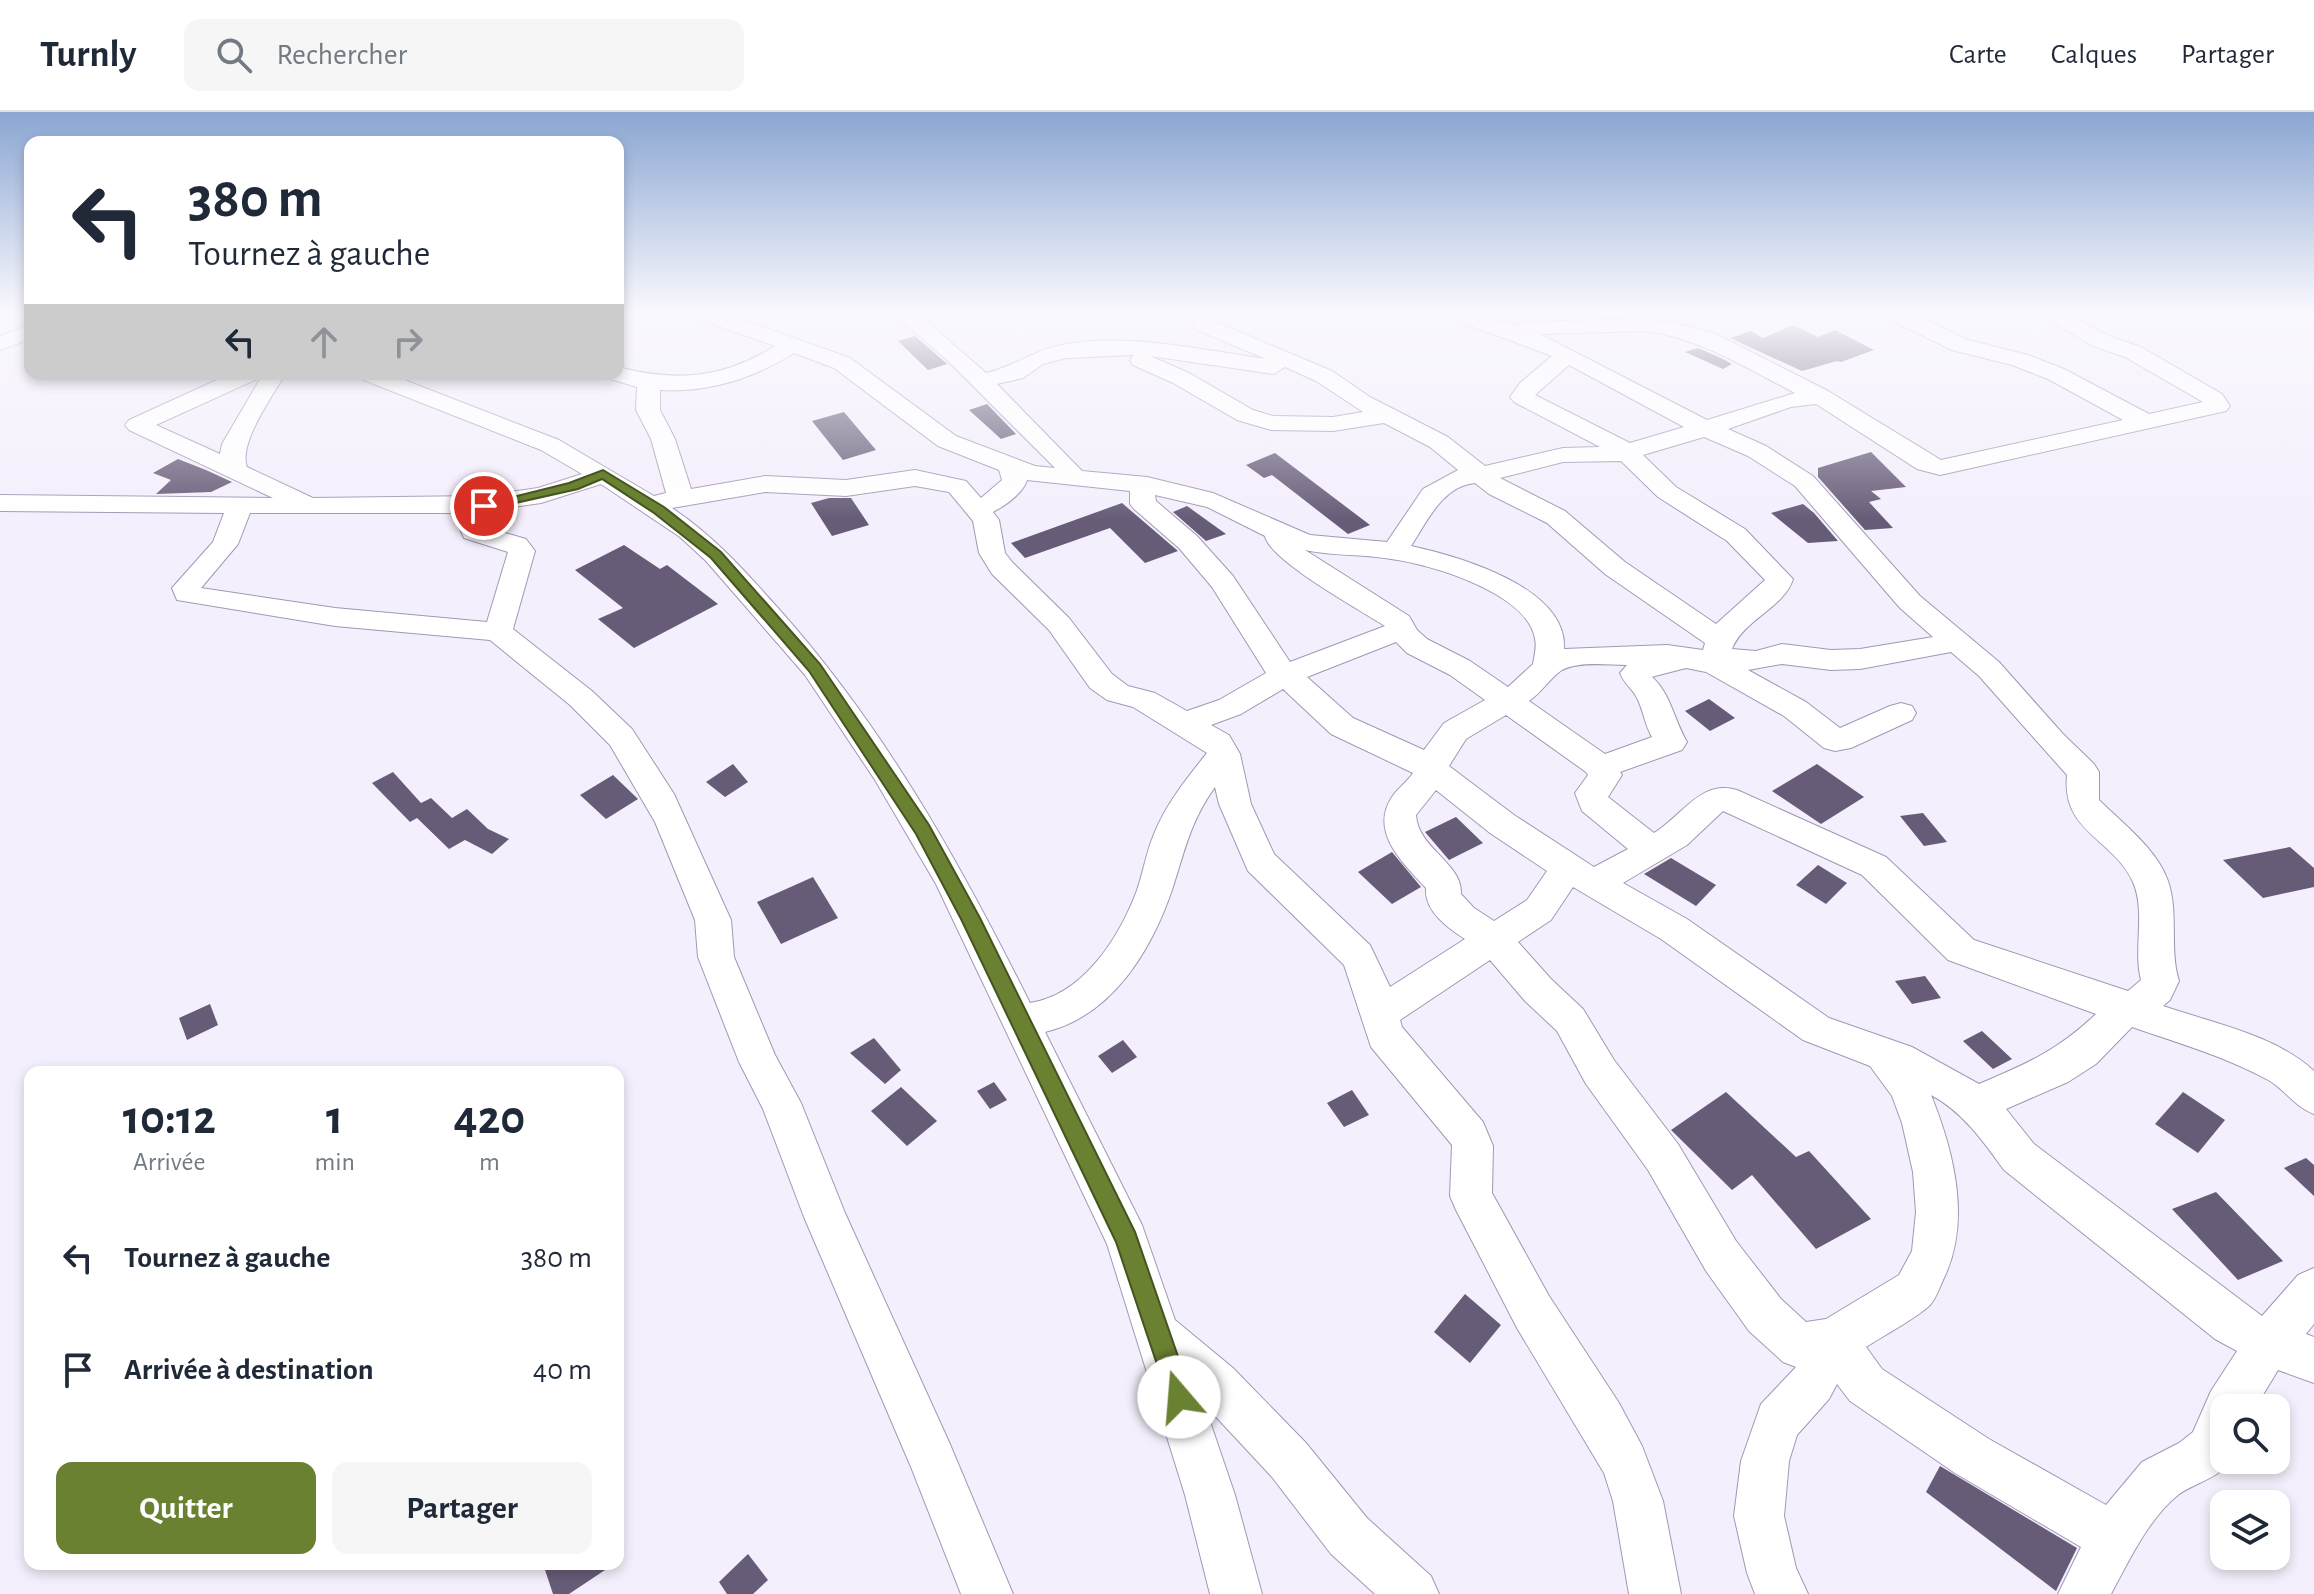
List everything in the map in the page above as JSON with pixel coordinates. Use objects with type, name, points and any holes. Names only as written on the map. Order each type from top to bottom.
[{"type":"street","points":[[233,381],[137,425],[310,506]]},
{"type":"street","points":[[237,472],[232,459],[234,444],[270,381]]},
{"type":"street","points":[[387,381],[550,445],[603,474],[666,502],[815,668],[923,830],[1127,1240],[1210,1495],[1236,1594]]},
{"type":"street","points":[[643,381],[688,384],[714,381]]},
{"type":"street","points":[[866,381],[947,441],[1031,473],[1147,485],[1207,498],[1294,539],[1325,546],[1394,551],[1457,568],[1519,596],[1539,618],[1555,655]]},
{"type":"street","points":[[984,381],[1036,439],[1069,467],[1073,478]]},
{"type":"street","points":[[1187,381],[1254,419],[1279,423],[1333,424],[1389,415]]},
{"type":"street","points":[[1333,381],[1439,442],[1469,472],[1556,517],[1717,654],[1835,740],[1901,713]]},
{"type":"street","points":[[1536,381],[1522,397],[1628,453],[1667,492],[1736,535],[1779,579],[1778,584],[1727,630],[1717,654]]},
{"type":"street","points":[[1616,381],[1705,429],[1757,451],[1813,487],[1851,537],[1910,602],[1989,669],[2052,742],[2083,772],[2081,797],[2087,808],[2139,863],[2151,882],[2157,935],[2155,964],[2160,981],[2152,995],[2127,1007],[2082,1052],[2054,1070],[1975,1104]]},
{"type":"street","points":[[1792,381],[1926,464],[1940,468],[2218,406],[2218,402],[2183,381]]},
{"type":"street","points":[[2069,381],[2145,422]]},
{"type":"street","points":[[649,383],[648,410],[663,439],[666,502]]},
{"type":"street","points":[[1394,551],[1432,494],[1469,472],[1563,455],[1628,453],[1787,401],[1820,396]]},
{"type":"street","points":[[979,509],[995,501],[1015,482],[1011,466]]},
{"type":"street","points":[[0,503],[240,507],[406,504],[464,507],[537,496],[603,474]]},
{"type":"street","points":[[666,502],[754,485],[846,488],[915,478],[957,486],[986,520],[992,553],[1002,568],[1059,624],[1101,681],[1118,693],[1144,700],[1182,724],[1209,736],[1224,754],[1235,804],[1253,853],[1357,955],[1368,976],[1378,1014],[1391,1043],[1469,1135],[1473,1146],[1471,1196],[1533,1312],[1602,1420],[1625,1463],[1638,1501],[1655,1594]]},
{"type":"street","points":[[1147,485],[1142,493],[1143,504],[1188,542],[1223,582],[1268,654],[1285,675],[1342,726],[1375,743],[1398,750],[1430,768],[1478,807],[1582,875],[1674,929],[1816,1029],[1884,1054],[1959,1090],[1975,1104],[2019,1157],[2231,1323],[2268,1344],[2314,1360]]},
{"type":"street","points":[[240,507],[225,544],[186,588],[187,594],[335,617],[498,632],[610,725],[658,794],[713,920],[716,957],[758,1062],[781,1103],[825,1217],[913,1415],[987,1594]]},
{"type":"street","points":[[464,507],[473,532],[517,545],[522,551],[498,632]]},
{"type":"street","points":[[1265,526],[1301,561],[1395,619],[1417,646],[1460,668],[1601,767],[1606,775],[1591,793],[1594,803],[1651,849]]},
{"type":"street","points":[[1182,724],[1230,707],[1285,675],[1403,629]]},
{"type":"street","points":[[1555,655],[1717,654],[1756,661],[1782,654],[1831,660],[1860,659],[1939,647],[1951,638]]},
{"type":"street","points":[[1601,767],[1671,742],[1659,722],[1652,694],[1638,681],[1635,673],[1648,667],[1717,654]]},
{"type":"street","points":[[1555,655],[1535,680],[1456,730],[1444,742],[1425,781],[1402,806],[1399,821],[1402,834],[1444,885],[1443,898],[1454,912],[1495,940],[1538,990],[1570,1020],[1600,1072],[1663,1157],[1715,1247],[1765,1315],[1799,1346],[1833,1341],[1915,1290],[1933,1255],[1937,1212],[1934,1172],[1922,1123],[1908,1087],[1884,1054]]},
{"type":"street","points":[[1020,1021],[1058,1013],[1077,1003],[1117,962],[1140,920],[1171,832],[1187,802],[1224,754]]},
{"type":"street","points":[[1378,1014],[1495,940],[1582,875],[1651,849],[1686,830],[1703,815],[1714,799],[1735,802],[1874,866],[1961,950],[2028,977],[2127,1007],[2270,1061],[2287,1071],[2314,1096]]},
{"type":"street","points":[[2237,1394],[2268,1344],[2314,1290]]},
{"type":"street","points":[[1160,1336],[1217,1384],[1289,1460],[1349,1536],[1413,1594]]},
{"type":"street","points":[[1833,1341],[1866,1385],[1911,1412],[1972,1456],[2113,1537]]},
{"type":"street","points":[[1782,1594],[1772,1573],[1759,1516],[1765,1461],[1778,1421],[1813,1383],[1833,1341]]},
{"type":"street","points":[[2084,1594],[2113,1537],[2164,1475],[2204,1455],[2210,1444]]},
{"type":"building","points":[[987,404],[1016,434],[1001,439],[969,410]]},
{"type":"building","points":[[844,412],[876,450],[843,460],[812,421]]},
{"type":"building","points":[[1871,452],[1906,487],[1871,491],[1881,499],[1869,502],[1893,528],[1865,530],[1818,477],[1818,468]]},
{"type":"building","points":[[1275,453],[1370,525],[1348,534],[1272,475],[1264,478],[1246,465]]},
{"type":"building","points":[[178,459],[232,482],[211,492],[156,494],[171,480],[153,473]]},
{"type":"building","points":[[829,498],[851,498],[869,525],[832,536],[811,503]]},
{"type":"building","points":[[1122,503],[1178,551],[1145,563],[1110,528],[1025,558],[1011,543]]},
{"type":"building","points":[[1803,504],[1838,541],[1808,543],[1771,513]]},
{"type":"building","points":[[1187,506],[1226,534],[1206,541],[1173,512]]},
{"type":"building","points":[[624,545],[660,569],[667,565],[718,604],[634,648],[598,619],[623,608],[575,570]]},
{"type":"building","points":[[1709,699],[1735,718],[1710,731],[1685,711]]},
{"type":"building","points":[[733,764],[748,782],[725,797],[706,782]]},
{"type":"building","points":[[1817,764],[1864,797],[1821,824],[1772,791]]},
{"type":"building","points":[[393,772],[421,803],[431,798],[452,818],[467,809],[488,829],[509,839],[492,854],[465,840],[449,849],[417,818],[410,822],[372,783]]},
{"type":"building","points":[[613,775],[638,799],[606,819],[580,795]]},
{"type":"building","points":[[1923,813],[1947,842],[1924,846],[1900,816]]},
{"type":"building","points":[[1456,817],[1483,843],[1449,860],[1425,832]]},
{"type":"building","points":[[2290,847],[2314,868],[2314,887],[2263,898],[2223,860]]},
{"type":"building","points":[[1392,852],[1421,887],[1392,904],[1358,872]]},
{"type":"building","points":[[1671,858],[1716,885],[1696,906],[1644,874]]},
{"type":"building","points":[[1818,865],[1847,883],[1826,904],[1796,885]]},
{"type":"building","points":[[813,877],[838,918],[781,944],[757,902]]},
{"type":"building","points":[[1925,976],[1941,998],[1912,1004],[1895,981]]},
{"type":"building","points":[[210,1004],[218,1025],[187,1040],[179,1018]]},
{"type":"building","points":[[1982,1031],[2012,1059],[1993,1069],[1963,1041]]},
{"type":"building","points":[[874,1038],[901,1070],[885,1084],[850,1053]]},
{"type":"building","points":[[1123,1040],[1137,1057],[1112,1073],[1098,1056]]},
{"type":"building","points":[[994,1082],[1007,1100],[990,1109],[977,1091]]},
{"type":"building","points":[[901,1087],[937,1121],[907,1146],[871,1111]]},
{"type":"building","points":[[1352,1090],[1369,1115],[1344,1127],[1327,1103]]},
{"type":"building","points":[[1726,1092],[1796,1157],[1809,1151],[1871,1219],[1816,1249],[1752,1175],[1732,1190],[1671,1130]]},
{"type":"building","points":[[2183,1092],[2225,1120],[2198,1153],[2155,1124]]},
{"type":"building","points":[[2306,1158],[2314,1165],[2314,1196],[2284,1168]]},
{"type":"building","points":[[2216,1192],[2283,1261],[2238,1280],[2172,1209]]},
{"type":"building","points":[[1465,1294],[1501,1325],[1470,1363],[1434,1332]]},
{"type":"building","points":[[1940,1466],[2077,1548],[2056,1591],[1926,1492]]},
{"type":"building","points":[[748,1554],[768,1580],[753,1594],[727,1594],[719,1582]]},
{"type":"building","points":[[545,1570],[605,1570],[569,1594],[553,1594]]},
{"type":"route","points":[[484,506],[574,486],[603,474],[689,531],[716,555],[815,668],[923,830],[970,918],[1127,1240],[1179,1397]]}]
